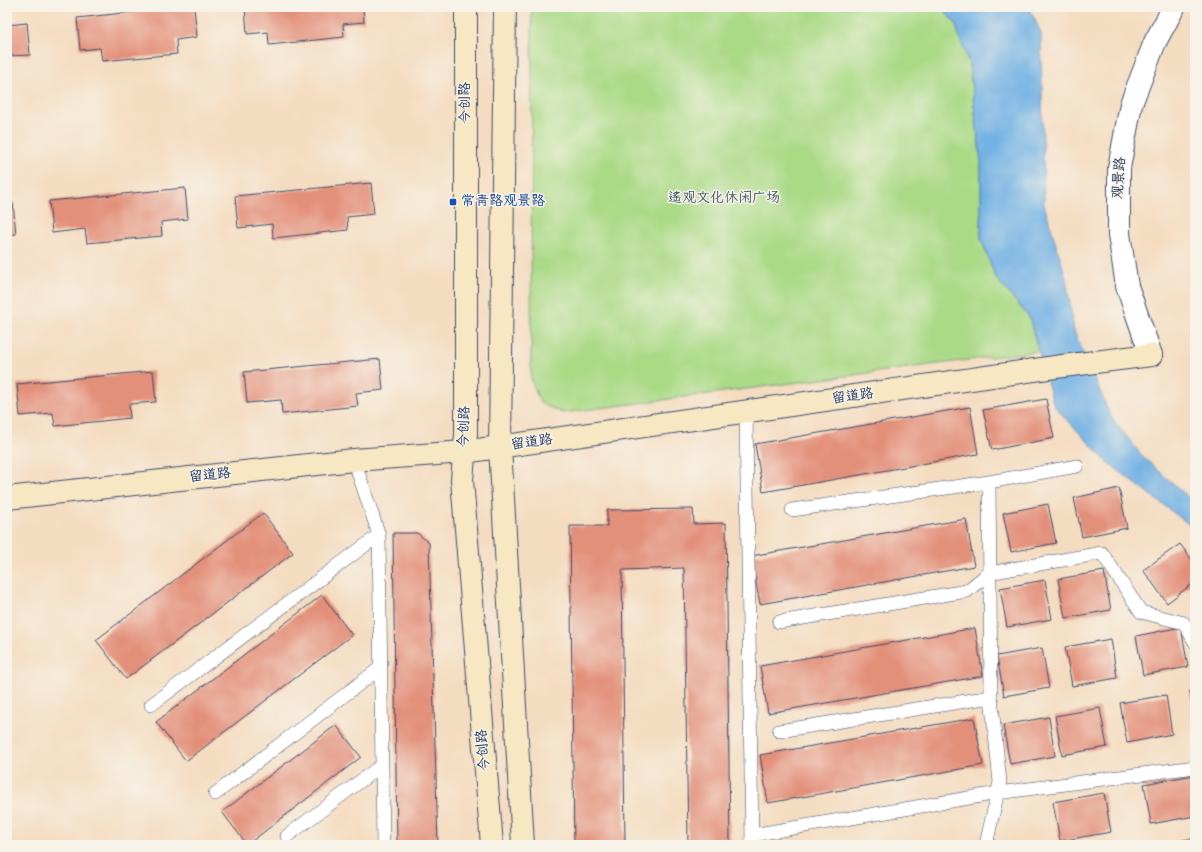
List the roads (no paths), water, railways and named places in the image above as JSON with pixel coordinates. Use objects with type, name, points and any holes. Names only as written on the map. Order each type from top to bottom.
[{"type":"main road","name":"今创路","points":[[466,7],[466,434],[462,480],[492,845]]},
{"type":"main road","points":[[505,7],[500,447],[522,845]]},
{"type":"main road","name":"留道路","points":[[7,498],[354,460],[464,452],[746,413],[1055,367],[1151,355]]},
{"type":"street","name":"观景路","points":[[1151,355],[1127,286],[1118,234],[1119,168],[1131,104],[1155,42],[1174,7]]},
{"type":"lane","points":[[746,413],[752,840],[998,793],[1195,766]]},
{"type":"lane","points":[[354,460],[379,535],[383,845]]},
{"type":"lane","points":[[792,510],[988,482],[1077,466]]},
{"type":"lane","points":[[986,845],[1000,782],[991,697],[988,482]]},
{"type":"lane","points":[[151,705],[379,535]]},
{"type":"lane","points":[[779,622],[967,591],[989,573],[1102,553],[1141,612],[1184,623],[1195,642]]},
{"type":"lane","points":[[215,794],[380,668]]},
{"type":"lane","points":[[779,731],[991,697]]},
{"type":"lane","points":[[288,836],[382,765]]},
{"type":"water","points":[[941,7],[1029,7],[1041,33],[1044,204],[1066,278],[1074,331],[1111,417],[1143,457],[1195,503],[1195,529],[1107,462],[1054,406],[1029,317],[996,278],[981,239],[981,162],[969,64],[955,23]]},
{"type":"place","name":"常青路观景路","points":[[453,202]]},
{"type":"park label","name":"遥观文化休闲广场","points":[[724,199]]}]
